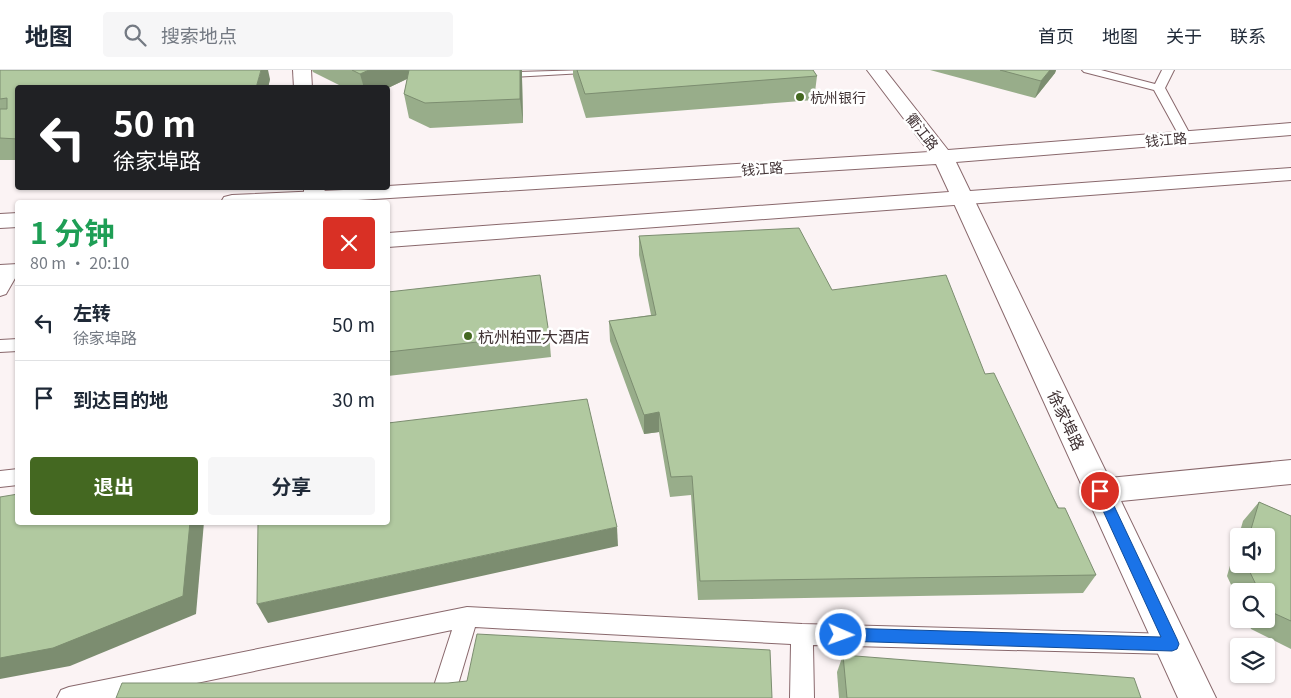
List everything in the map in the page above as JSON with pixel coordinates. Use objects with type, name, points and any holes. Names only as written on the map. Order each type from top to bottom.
[{"type":"main road","points":[[302,70],[303,85]]},
{"type":"main road","name":"衢江路","points":[[876,70],[943,157],[962,197]]},
{"type":"main road","name":"钱江路","points":[[390,188],[943,157],[1291,129]]},
{"type":"main road","points":[[390,240],[1291,174]]},
{"type":"main road","name":"钱江路","points":[[248,200],[314,192],[350,190]]},
{"type":"main road","name":"徐家埠路","points":[[962,197],[1197,698]]},
{"type":"main road","points":[[0,221],[15,220]]},
{"type":"main road","points":[[1100,491],[1291,472]]},
{"type":"lane","points":[[458,70],[476,76],[584,70]]},
{"type":"lane","points":[[1088,70],[1158,88],[1186,138]]},
{"type":"lane","points":[[1158,88],[1168,70]]},
{"type":"lane","points":[[0,346],[15,346]]},
{"type":"lane","points":[[0,478],[15,477]]},
{"type":"lane","points":[[69,698],[120,692],[467,617],[802,634],[1172,644]]},
{"type":"lane","points":[[442,698],[467,617]]},
{"type":"lane","points":[[802,634],[802,698]]},
{"type":"building","points":[[0,70],[261,70],[257,85],[15,85],[15,139],[0,138],[0,109],[7,109],[7,98],[0,99]]},
{"type":"building","points":[[352,70],[369,70],[360,74]]},
{"type":"building","points":[[409,70],[520,70],[520,99],[425,103],[404,94]]},
{"type":"building","points":[[577,70],[813,70],[817,76],[585,94]]},
{"type":"building","points":[[1000,70],[1050,70],[1041,81]]},
{"type":"building","points":[[799,228],[832,290],[946,275],[985,374],[994,373],[1058,508],[1065,508],[1096,575],[700,581],[692,476],[671,477],[659,412],[644,415],[609,321],[656,315],[639,236]]},
{"type":"building","points":[[540,275],[549,334],[390,352],[390,292]]},
{"type":"building","points":[[587,399],[617,527],[257,604],[258,525],[390,525],[390,423]]},
{"type":"building","points":[[15,494],[15,525],[190,525],[183,596],[53,648],[0,658],[0,497]]},
{"type":"building","points":[[1259,502],[1291,516],[1291,621],[1275,614],[1275,583],[1255,583],[1250,573],[1275,573],[1275,528],[1251,528]]},
{"type":"building","points":[[477,634],[770,650],[772,698],[116,698],[122,683],[448,683],[467,681]]},
{"type":"building","points":[[843,655],[1134,678],[1141,698],[847,698]]},
{"type":"place","name":"杭州银行","points":[[800,97]]},
{"type":"place","name":"杭州柏亚大酒店","points":[[468,336]]},
{"type":"route","points":[[841,635],[1172,644],[1100,491]]}]
